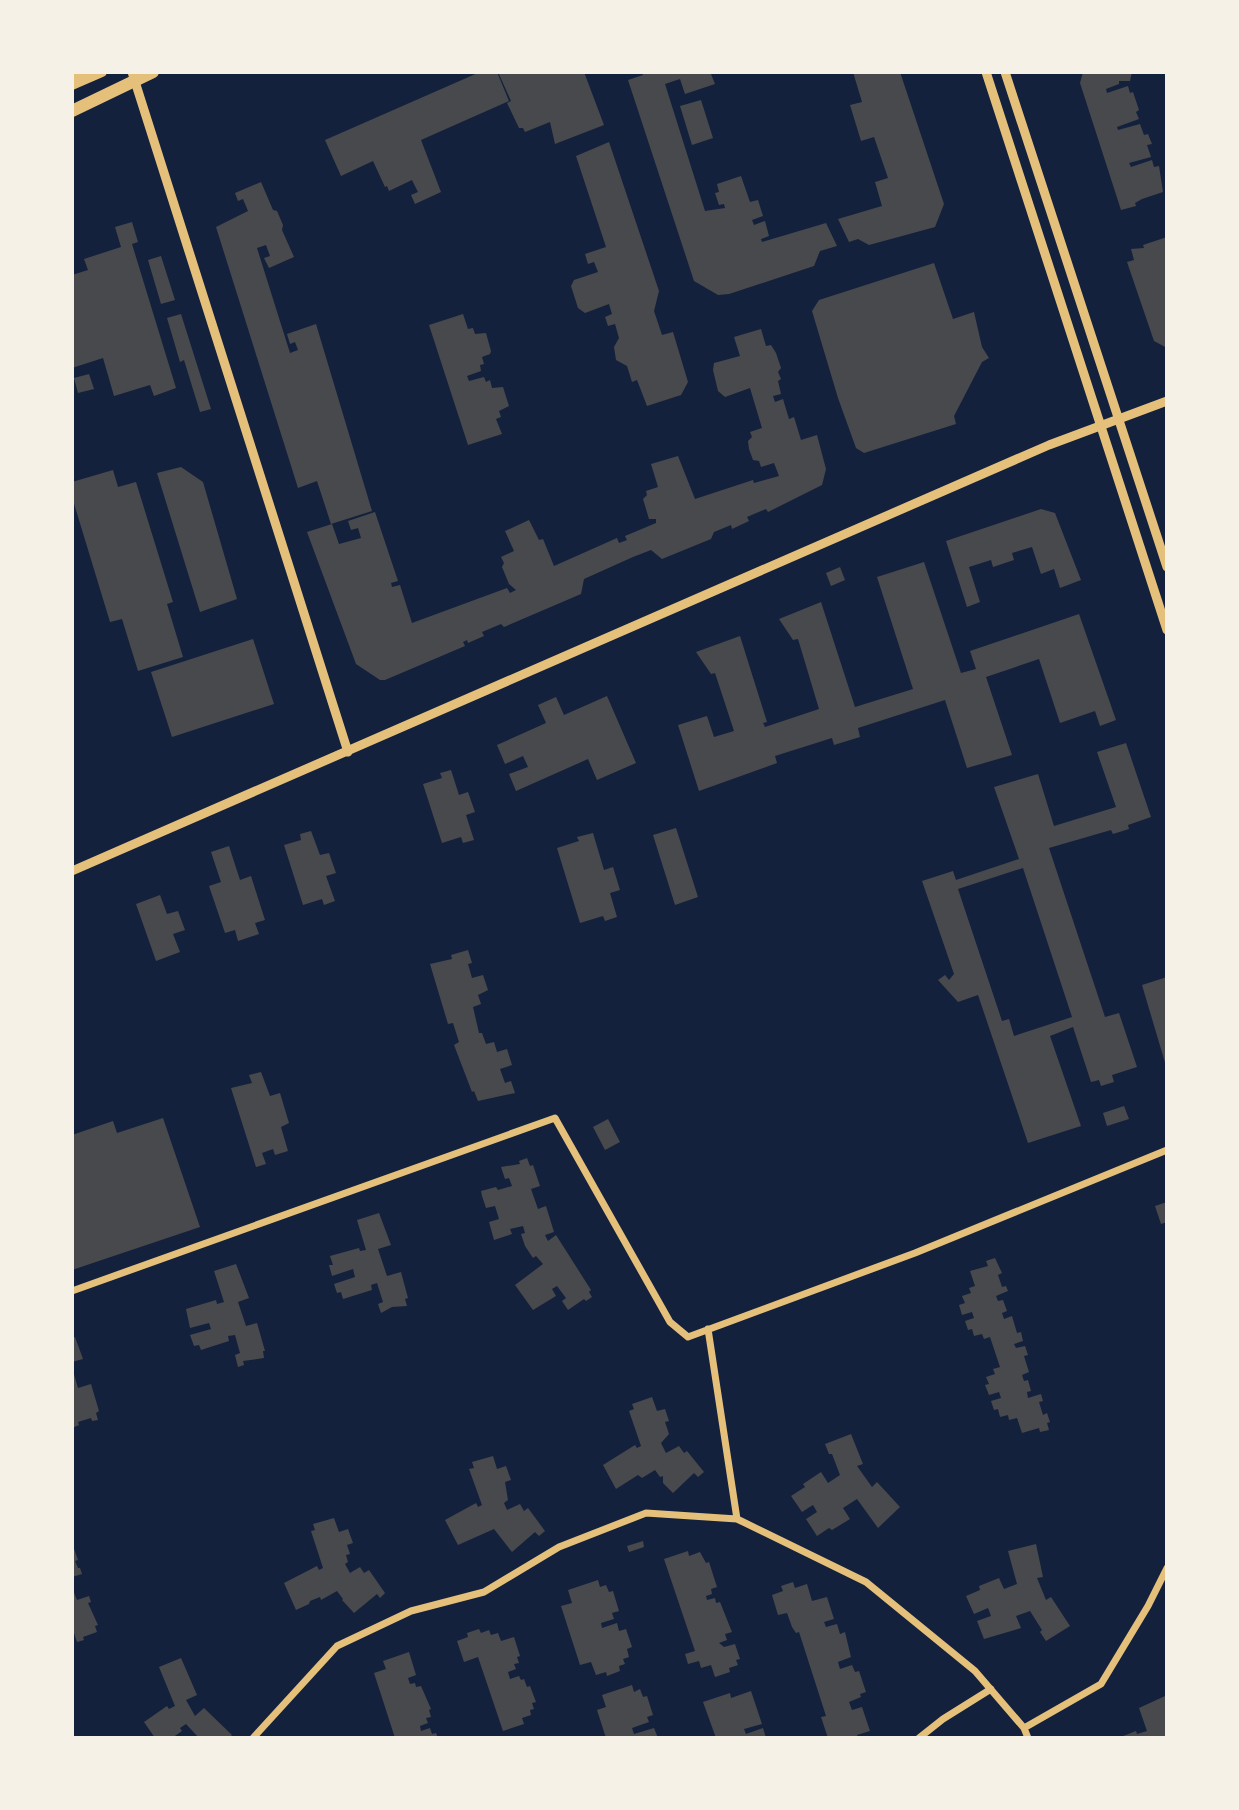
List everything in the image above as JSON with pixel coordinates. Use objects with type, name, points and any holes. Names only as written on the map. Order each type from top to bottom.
[{"type":"highway","points":[[72,77],[83,72]]},
{"type":"highway","points":[[72,111],[153,72]]},
{"type":"main road","points":[[72,85],[102,72]]},
{"type":"street","points":[[132,72],[348,752]]},
{"type":"street","points":[[986,72],[1167,630]]},
{"type":"street","points":[[1005,72],[1167,567]]},
{"type":"street","points":[[72,871],[1100,424],[1167,401]]},
{"type":"street","points":[[72,1291],[555,1118],[670,1322],[688,1337],[915,1253],[1167,1150]]},
{"type":"street","points":[[708,1329],[737,1519]]},
{"type":"street","points":[[253,1738],[337,1646],[411,1611],[484,1592],[559,1547],[646,1513],[737,1519],[866,1582],[975,1671],[1024,1728],[1028,1738]]},
{"type":"street","points":[[1024,1728],[1101,1684],[1167,1568]]},
{"type":"street","points":[[919,1738],[991,1689]]},
{"type":"building","points":[[480,72],[497,72],[509,101],[421,140],[441,192],[415,204],[411,195],[418,192],[412,180],[389,191],[373,161],[341,176],[325,140]]},
{"type":"building","points":[[498,72],[584,72],[604,125],[555,144],[550,122],[525,132],[519,128],[507,103],[511,101]]},
{"type":"building","points":[[642,72],[711,74],[715,84],[685,94],[680,79],[665,84],[705,211],[725,208],[724,204],[719,205],[715,193],[719,192],[717,184],[741,176],[750,202],[758,200],[763,216],[752,220],[754,225],[765,221],[769,236],[761,239],[762,242],[826,223],[837,246],[820,251],[814,266],[729,294],[718,295],[694,281],[628,80],[643,75]]},
{"type":"building","points":[[853,72],[900,72],[944,204],[935,227],[869,245],[858,239],[849,242],[838,219],[882,206],[875,182],[888,178],[874,137],[861,141],[850,105],[862,102]]},
{"type":"building","points":[[1083,72],[1132,72],[1130,81],[1119,81],[1119,84],[1106,89],[1107,93],[1128,86],[1130,93],[1133,92],[1139,119],[1117,127],[1118,130],[1140,124],[1144,135],[1148,134],[1152,144],[1147,145],[1151,157],[1129,163],[1131,167],[1152,160],[1154,167],[1159,166],[1163,192],[1121,210],[1080,83]]},
{"type":"building","points":[[701,100],[713,138],[692,145],[680,106]]},
{"type":"building","points":[[609,142],[659,291],[654,311],[662,335],[673,332],[688,382],[681,395],[647,406],[637,380],[632,382],[627,366],[616,360],[614,347],[619,338],[615,324],[608,326],[605,317],[612,314],[609,304],[585,313],[578,308],[571,286],[574,280],[598,272],[594,262],[588,264],[585,254],[606,247],[576,156]]},
{"type":"building","points":[[261,182],[273,210],[277,211],[294,257],[269,268],[264,258],[270,256],[266,245],[257,248],[290,353],[298,350],[295,342],[290,344],[287,334],[316,324],[372,511],[331,524],[317,481],[298,488],[216,227],[248,211],[243,199],[238,201],[235,193]]},
{"type":"building","points":[[132,222],[138,242],[132,244],[176,388],[154,396],[150,385],[114,396],[103,358],[72,368],[72,275],[88,270],[84,259],[121,247],[115,227]]},
{"type":"building","points":[[1167,237],[1167,348],[1154,341],[1127,262],[1134,260],[1131,249],[1144,248],[1143,245]]},
{"type":"building","points":[[161,256],[175,300],[161,304],[148,260]]},
{"type":"building","points":[[934,263],[953,319],[974,312],[982,347],[989,358],[982,362],[954,416],[956,424],[864,453],[856,448],[812,311],[819,300]]},
{"type":"building","points":[[181,314],[211,409],[200,412],[167,318]]},
{"type":"building","points":[[463,314],[468,329],[473,328],[475,334],[486,333],[491,351],[482,357],[484,364],[480,365],[481,371],[467,376],[469,381],[484,377],[486,382],[490,380],[492,388],[503,387],[509,406],[499,411],[501,417],[496,419],[502,434],[468,445],[429,325]]},
{"type":"building","points":[[761,329],[766,346],[771,345],[781,368],[778,372],[781,379],[778,381],[781,394],[773,396],[775,402],[783,399],[789,419],[794,417],[801,440],[817,435],[826,469],[822,485],[768,512],[766,509],[747,517],[749,521],[732,529],[731,525],[714,532],[711,539],[662,559],[651,550],[633,557],[584,579],[581,594],[504,627],[501,624],[482,632],[484,636],[463,642],[465,646],[385,680],[380,680],[356,664],[307,532],[332,524],[339,544],[361,538],[358,528],[351,530],[348,521],[375,512],[398,581],[391,583],[392,587],[400,585],[412,623],[507,588],[510,593],[516,590],[509,584],[502,567],[501,557],[514,551],[505,531],[529,520],[539,540],[543,539],[554,566],[617,538],[619,543],[627,540],[625,536],[656,523],[656,519],[649,519],[643,499],[646,491],[658,487],[651,464],[678,456],[695,499],[753,480],[754,483],[779,476],[774,463],[761,467],[759,461],[753,460],[749,449],[750,432],[762,428],[750,388],[725,397],[718,391],[713,370],[714,363],[740,356],[734,337]]},
{"type":"building","points":[[89,374],[94,389],[78,393],[74,378]]},
{"type":"building","points":[[181,467],[203,482],[237,599],[200,612],[157,473]]},
{"type":"building","points":[[113,470],[118,487],[136,482],[173,602],[167,604],[183,657],[138,671],[122,619],[110,622],[72,497],[72,482]]},
{"type":"building","points":[[1041,509],[1055,513],[1081,580],[1060,588],[1054,569],[1041,574],[1032,547],[1012,553],[1014,560],[993,567],[991,560],[969,567],[980,602],[967,607],[946,541]]},
{"type":"building","points":[[924,562],[961,673],[976,669],[970,651],[1079,614],[1116,720],[1100,726],[1095,711],[1060,723],[1039,659],[986,677],[1012,755],[967,768],[945,700],[858,728],[860,737],[834,745],[832,738],[775,756],[777,763],[699,791],[678,725],[707,716],[714,737],[734,731],[715,673],[711,674],[696,652],[740,636],[767,722],[763,723],[765,727],[819,709],[798,639],[793,640],[779,619],[821,602],[855,707],[913,689],[877,577]]},
{"type":"building","points":[[840,567],[845,580],[831,586],[826,573]]},
{"type":"building","points":[[253,639],[274,704],[172,737],[151,672]]},
{"type":"building","points":[[607,696],[636,763],[597,780],[588,759],[516,791],[509,774],[528,767],[523,756],[505,764],[497,745],[546,723],[538,705],[556,697],[564,715]]},
{"type":"building","points":[[1126,743],[1151,817],[1113,834],[1111,830],[1049,848],[1105,1017],[1119,1013],[1137,1067],[1112,1075],[1114,1082],[1101,1086],[1099,1080],[1091,1082],[1073,1027],[1050,1036],[1081,1126],[1028,1143],[978,995],[958,1002],[938,980],[945,975],[949,980],[954,974],[922,881],[953,871],[956,880],[1019,859],[994,787],[1038,774],[1054,826],[1116,807],[1097,752]],"holes":[[[1023,868],[1072,1017],[1014,1036],[1009,1019],[1002,1021],[958,889]]]},
{"type":"building","points":[[451,770],[459,795],[468,792],[475,812],[466,815],[474,840],[463,843],[461,837],[442,843],[423,784],[442,778],[440,773]]},
{"type":"building","points":[[676,828],[698,897],[675,905],[653,835]]},
{"type":"building","points":[[311,831],[320,855],[329,853],[336,873],[326,876],[335,901],[324,905],[322,899],[303,905],[284,845],[301,840],[300,834]]},
{"type":"building","points":[[593,833],[604,870],[613,867],[620,890],[610,893],[617,917],[605,921],[603,916],[580,923],[557,848],[579,841],[577,837]]},
{"type":"building","points":[[229,846],[240,880],[251,876],[265,920],[255,923],[259,934],[238,941],[235,930],[225,933],[209,886],[221,882],[211,852]]},
{"type":"building","points":[[160,895],[167,914],[178,911],[185,930],[173,934],[180,952],[156,961],[136,904]]},
{"type":"building","points":[[468,950],[472,978],[483,975],[488,990],[478,995],[481,1004],[473,1007],[479,1033],[482,1033],[486,1044],[494,1042],[497,1052],[507,1049],[512,1065],[500,1069],[505,1083],[511,1081],[515,1093],[478,1101],[454,1045],[459,1042],[453,1023],[448,1024],[430,964],[452,959],[451,955]]},
{"type":"building","points":[[1167,977],[1167,1066],[1166,1066],[1142,985]]},
{"type":"building","points":[[261,1072],[270,1096],[280,1093],[289,1123],[281,1127],[288,1151],[275,1155],[273,1149],[262,1153],[266,1164],[256,1167],[231,1088],[252,1083],[249,1075]]},
{"type":"building","points":[[1124,1106],[1129,1119],[1107,1126],[1103,1113]]},
{"type":"building","points":[[163,1118],[200,1227],[72,1270],[72,1135],[113,1121],[117,1133]]},
{"type":"building","points":[[608,1119],[620,1142],[605,1150],[593,1127]]},
{"type":"building","points":[[527,1158],[530,1166],[533,1165],[540,1186],[531,1189],[538,1209],[546,1206],[554,1232],[545,1235],[548,1241],[556,1235],[591,1290],[592,1297],[568,1310],[562,1301],[566,1298],[557,1286],[552,1289],[556,1296],[533,1310],[515,1285],[543,1264],[536,1256],[533,1258],[525,1246],[521,1234],[525,1233],[523,1226],[510,1229],[512,1234],[494,1240],[489,1222],[499,1219],[495,1206],[486,1208],[481,1191],[512,1186],[509,1178],[505,1179],[501,1167],[520,1164],[519,1161]]},
{"type":"building","points":[[1167,1202],[1167,1222],[1161,1224],[1155,1206]]},
{"type":"building","points":[[379,1213],[391,1245],[378,1249],[387,1276],[401,1272],[408,1298],[405,1299],[407,1306],[392,1307],[381,1313],[378,1304],[383,1302],[377,1283],[371,1285],[372,1290],[343,1299],[334,1284],[355,1277],[353,1269],[332,1276],[329,1265],[333,1265],[330,1256],[359,1248],[360,1251],[366,1250],[357,1220]]},
{"type":"building","points":[[995,1258],[1002,1273],[998,1275],[1002,1287],[1006,1286],[1008,1291],[996,1296],[998,1301],[1003,1300],[1007,1311],[1002,1313],[1004,1319],[1012,1316],[1017,1333],[1021,1332],[1023,1341],[1014,1344],[1016,1348],[1025,1346],[1028,1355],[1024,1356],[1029,1372],[1022,1375],[1024,1381],[1028,1380],[1031,1391],[1027,1392],[1028,1398],[1041,1394],[1043,1401],[1039,1402],[1043,1415],[1047,1413],[1049,1430],[1040,1432],[1039,1428],[1022,1433],[1017,1418],[1009,1420],[1008,1415],[1000,1417],[998,1409],[994,1410],[991,1401],[1001,1398],[999,1392],[989,1395],[986,1377],[995,1374],[993,1369],[1000,1367],[990,1337],[984,1339],[982,1334],[974,1336],[965,1321],[974,1318],[972,1312],[962,1315],[959,1305],[965,1303],[962,1296],[971,1293],[969,1288],[975,1286],[970,1271],[988,1266],[986,1261]]},
{"type":"building","points":[[236,1264],[249,1298],[238,1302],[246,1326],[257,1323],[265,1351],[264,1358],[243,1361],[244,1365],[238,1367],[235,1355],[240,1353],[235,1335],[228,1336],[229,1341],[201,1350],[199,1345],[194,1346],[190,1335],[211,1329],[209,1323],[190,1328],[186,1309],[216,1300],[217,1304],[224,1302],[214,1271]]},
{"type":"building","points":[[75,1337],[83,1359],[72,1362],[72,1338]]},
{"type":"building","points":[[73,1371],[78,1388],[91,1384],[99,1411],[96,1413],[98,1420],[92,1421],[91,1418],[78,1422],[79,1425],[72,1428]]},
{"type":"building","points":[[652,1397],[657,1411],[665,1409],[669,1421],[665,1422],[669,1434],[661,1443],[666,1453],[679,1446],[704,1472],[698,1477],[694,1473],[673,1493],[663,1483],[663,1476],[660,1477],[655,1470],[642,1478],[638,1475],[616,1489],[603,1465],[635,1445],[637,1448],[641,1446],[629,1411],[634,1409],[632,1404]]},
{"type":"building","points":[[851,1434],[863,1464],[857,1466],[872,1487],[877,1482],[900,1507],[878,1528],[857,1499],[843,1508],[850,1519],[817,1536],[806,1519],[817,1512],[813,1505],[802,1512],[791,1496],[821,1472],[828,1483],[840,1475],[825,1444]]},
{"type":"building","points":[[493,1456],[497,1469],[506,1466],[511,1480],[505,1482],[508,1500],[504,1503],[507,1510],[520,1504],[524,1511],[528,1508],[545,1531],[539,1536],[535,1532],[512,1552],[494,1529],[458,1545],[445,1520],[476,1503],[478,1507],[482,1505],[469,1469],[474,1468],[472,1462]]},
{"type":"building","points":[[334,1518],[339,1532],[348,1529],[353,1543],[347,1545],[350,1554],[346,1555],[348,1562],[345,1564],[350,1573],[360,1567],[364,1573],[369,1570],[385,1593],[380,1598],[377,1594],[354,1613],[337,1591],[296,1610],[284,1583],[317,1566],[319,1570],[323,1568],[311,1531],[315,1530],[313,1524]]},
{"type":"building","points":[[643,1541],[644,1547],[629,1552],[627,1546]]},
{"type":"building","points":[[72,1543],[78,1560],[75,1561],[82,1574],[72,1577]]},
{"type":"building","points":[[1036,1544],[1043,1577],[1037,1578],[1046,1600],[1051,1597],[1070,1626],[1046,1641],[1030,1611],[1016,1616],[1021,1628],[984,1639],[977,1621],[991,1616],[988,1608],[974,1614],[966,1596],[980,1590],[979,1586],[999,1578],[1004,1589],[1017,1584],[1008,1551]]},
{"type":"building","points":[[688,1551],[689,1556],[700,1552],[706,1563],[709,1562],[717,1587],[711,1589],[712,1594],[706,1596],[707,1600],[715,1598],[716,1603],[720,1602],[732,1632],[725,1634],[727,1640],[719,1643],[724,1647],[735,1644],[740,1659],[736,1660],[738,1665],[729,1668],[730,1672],[715,1677],[711,1665],[701,1668],[699,1661],[688,1664],[685,1654],[695,1651],[664,1559]]},
{"type":"building","points":[[598,1580],[600,1587],[606,1585],[609,1592],[613,1591],[619,1611],[612,1613],[614,1619],[601,1623],[602,1628],[617,1623],[619,1631],[626,1629],[632,1647],[627,1649],[629,1657],[623,1659],[625,1664],[619,1666],[620,1671],[607,1676],[606,1672],[596,1675],[591,1662],[580,1665],[561,1606],[572,1603],[568,1590]]},
{"type":"building","points":[[793,1582],[795,1588],[807,1584],[812,1601],[827,1597],[834,1619],[824,1622],[826,1627],[837,1624],[840,1634],[845,1632],[851,1657],[838,1662],[840,1669],[852,1665],[855,1672],[859,1671],[866,1692],[849,1702],[852,1710],[862,1707],[870,1731],[857,1735],[858,1738],[828,1738],[821,1717],[826,1716],[799,1632],[796,1633],[792,1627],[787,1613],[778,1615],[772,1595],[783,1591],[781,1586]]},
{"type":"building","points":[[72,1588],[77,1600],[89,1596],[91,1602],[88,1603],[98,1625],[95,1626],[97,1632],[77,1642],[72,1627]]},
{"type":"building","points":[[479,1629],[481,1633],[489,1630],[491,1635],[498,1633],[501,1641],[514,1637],[520,1656],[517,1657],[519,1663],[514,1664],[516,1669],[508,1672],[510,1679],[519,1676],[521,1680],[524,1679],[536,1702],[532,1703],[534,1709],[530,1710],[531,1715],[522,1718],[524,1724],[503,1731],[478,1657],[464,1662],[457,1641]]},
{"type":"building","points":[[409,1652],[416,1675],[408,1678],[410,1684],[421,1686],[431,1709],[431,1717],[426,1718],[428,1723],[420,1726],[421,1731],[430,1728],[438,1738],[395,1738],[374,1673],[386,1669],[383,1661]]},
{"type":"building","points":[[181,1658],[197,1695],[186,1700],[195,1716],[204,1708],[232,1735],[229,1738],[199,1738],[186,1724],[172,1738],[155,1738],[144,1722],[167,1706],[169,1709],[175,1706],[159,1667]]},
{"type":"building","points":[[632,1685],[634,1692],[640,1689],[643,1697],[647,1696],[653,1715],[647,1717],[649,1722],[632,1728],[634,1734],[654,1728],[658,1738],[606,1738],[597,1710],[606,1707],[602,1695]]},
{"type":"building","points":[[751,1691],[762,1724],[744,1729],[746,1734],[763,1728],[766,1738],[716,1738],[703,1702],[730,1693],[731,1698]]},
{"type":"building","points":[[1165,1696],[1167,1738],[1118,1738],[1136,1731],[1137,1734],[1147,1731],[1139,1708]]}]
